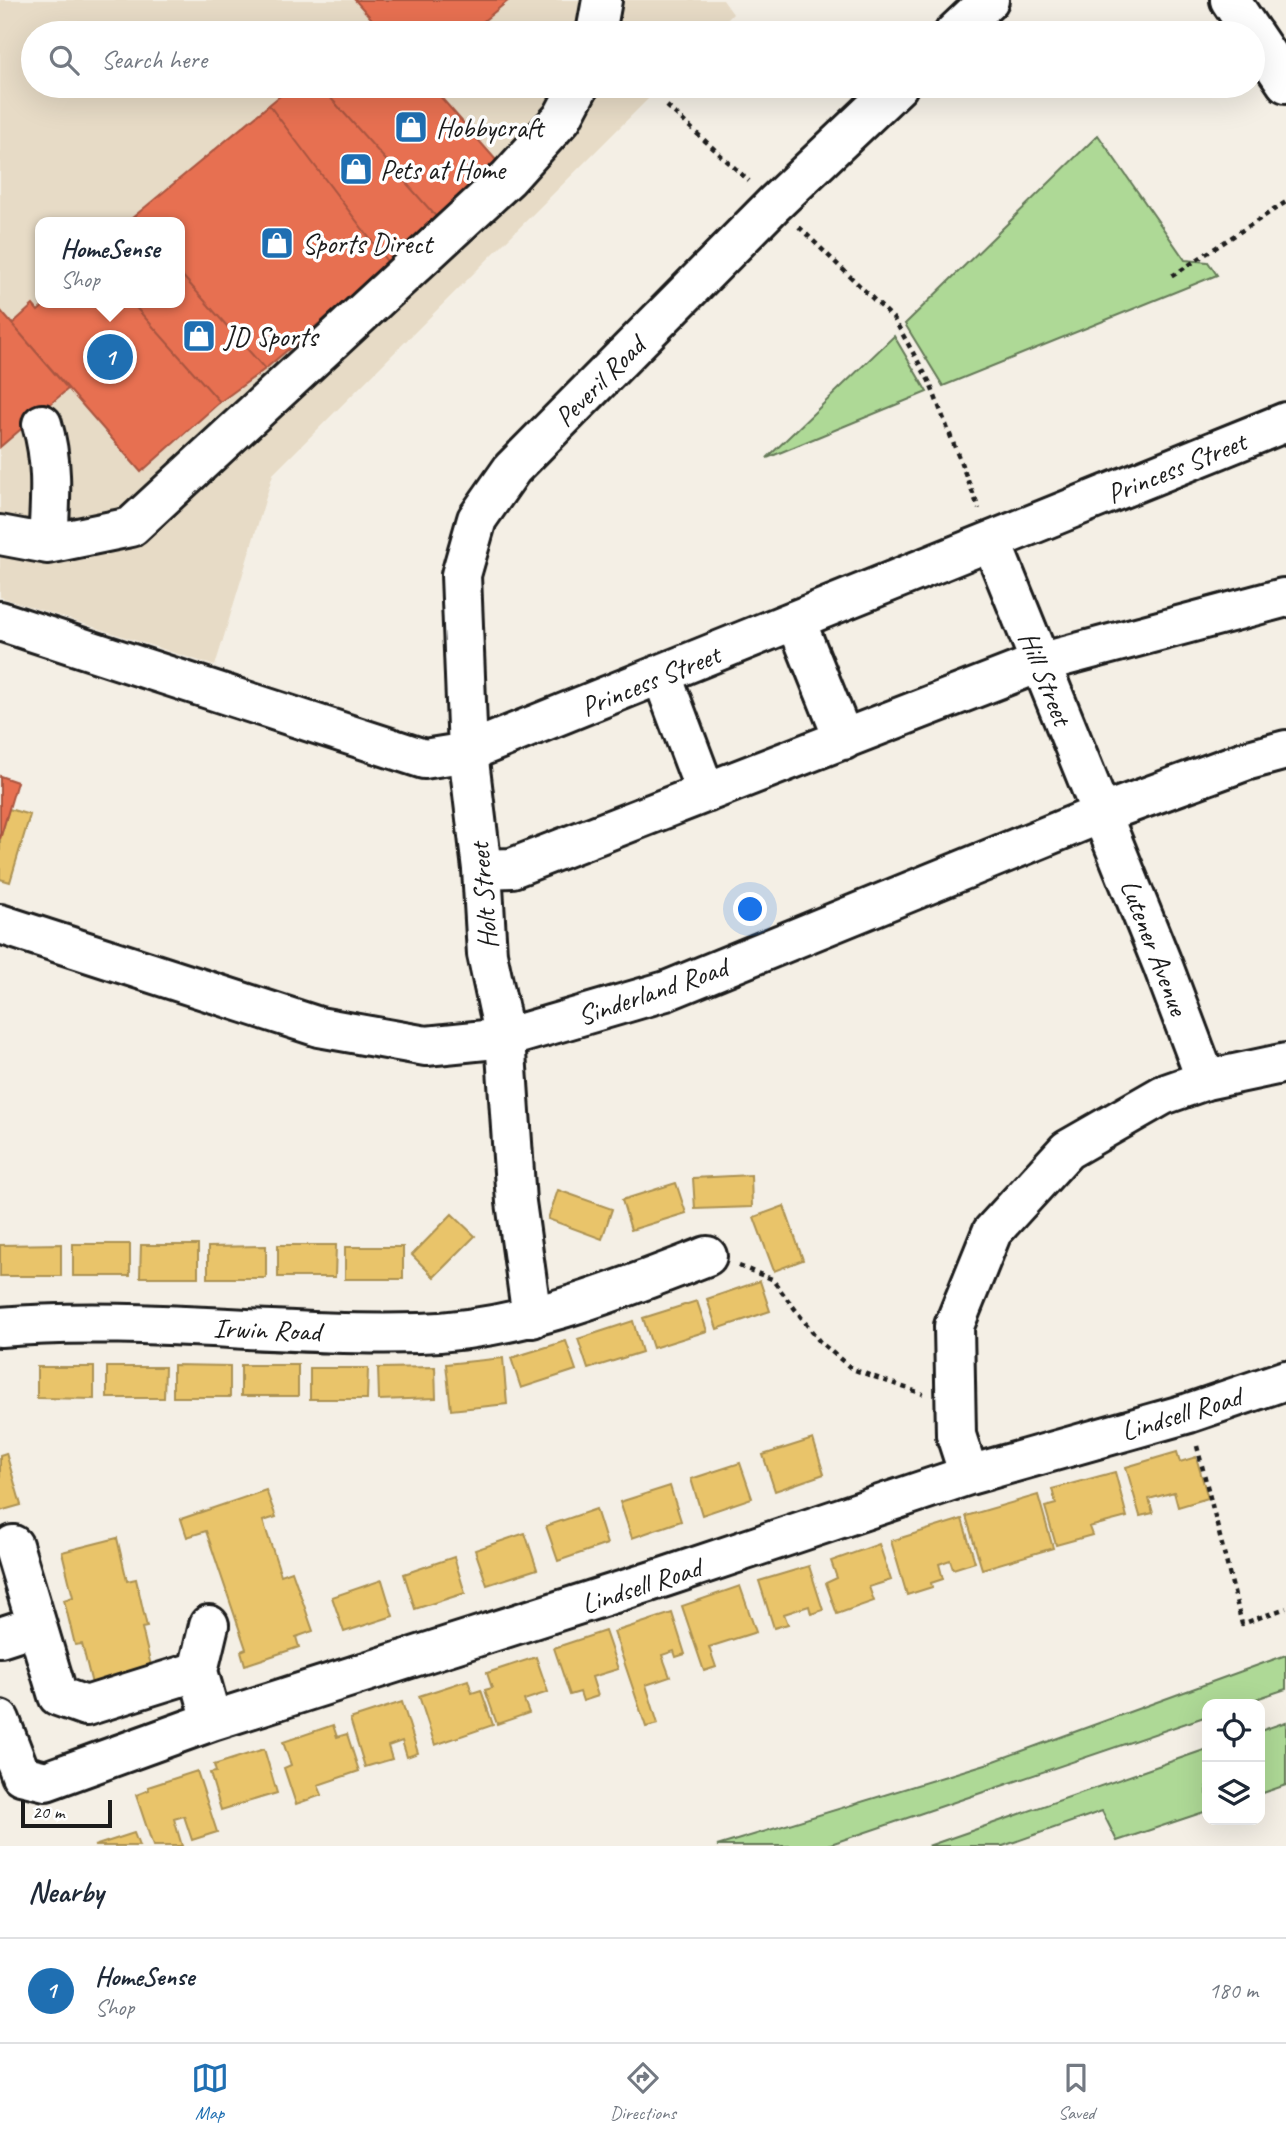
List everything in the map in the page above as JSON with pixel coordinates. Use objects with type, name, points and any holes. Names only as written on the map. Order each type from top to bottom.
[{"type":"street","points":[[598,21],[602,0]]},
{"type":"street","points":[[967,21],[989,0]]},
{"type":"street","points":[[1230,0],[1244,21]]},
{"type":"street","points":[[1265,52],[1286,83]]},
{"type":"street","points":[[0,535],[48,544],[131,527],[508,178],[562,118],[573,98]]},
{"type":"street","name":"Peveril Road","points":[[468,752],[461,575],[477,519],[512,469],[774,204],[885,98]]},
{"type":"street","name":"Princess Street","points":[[0,621],[425,759],[468,752],[992,543],[1286,422]]},
{"type":"street","points":[[42,424],[51,469],[48,544]]},
{"type":"street","name":"Hill Street","points":[[992,543],[1102,813]]},
{"type":"street","points":[[482,869],[512,867],[1039,663],[1283,598]]},
{"type":"street","points":[[796,621],[844,740]]},
{"type":"street","points":[[662,676],[706,793]]},
{"type":"street","name":"Sinderland Road","points":[[0,924],[319,1027],[426,1046],[505,1038],[666,991],[1102,813],[1245,761],[1286,750]]},
{"type":"street","name":"Holt Street","points":[[468,752],[482,869],[486,954],[505,1038]]},
{"type":"street","name":"Lutener Avenue","points":[[1102,813],[1206,1080]]},
{"type":"street","points":[[505,1038],[516,1202],[532,1318]]},
{"type":"street","points":[[970,1475],[956,1435],[954,1326],[992,1232],[1067,1150],[1163,1096],[1206,1080],[1286,1063]]},
{"type":"street","name":"Irwin Road","points":[[0,1327],[66,1322],[422,1333],[532,1318],[617,1291],[707,1256]]},
{"type":"street","name":"Lindsell Road","points":[[11,1781],[46,1781],[212,1721],[666,1577],[970,1475],[1189,1413],[1286,1380]]},
{"type":"street","points":[[13,1545],[58,1696],[86,1706],[198,1671]]},
{"type":"street","points":[[0,1637],[37,1625]]},
{"type":"street","points":[[209,1625],[198,1671],[212,1721]]},
{"type":"street","points":[[0,1720],[11,1781]]},
{"type":"path","points":[[667,106],[894,319],[929,381],[992,543]]},
{"type":"path","points":[[1172,276],[1286,202]]},
{"type":"path","points":[[707,1256],[772,1279],[820,1342],[852,1370],[913,1392],[956,1398]]},
{"type":"path","points":[[1189,1413],[1242,1624],[1286,1608]]},
{"type":"shaded area","points":[[0,0],[723,0],[733,14],[726,21],[21,21],[21,98],[649,98],[273,474],[215,666],[0,597]]},
{"type":"green space","points":[[1098,135],[1185,260],[1208,262],[1217,275],[943,386],[905,324]]},
{"type":"green space","points":[[894,336],[927,392],[767,458]]},
{"type":"green space","points":[[1286,1655],[1286,1689],[1256,1699],[1202,1699],[1202,1718],[825,1846],[717,1846],[989,1763]]},
{"type":"green space","points":[[1286,1722],[1286,1785],[1265,1792],[1265,1762],[1265,1729]]},
{"type":"green space","points":[[1202,1751],[1202,1813],[1117,1841],[1102,1811],[1003,1846],[928,1846]]},
{"type":"building: Homes","points":[[9,809],[30,815],[10,882],[0,879],[0,839]]},
{"type":"building: Homes","points":[[751,1175],[752,1207],[695,1209],[693,1178]]},
{"type":"building: Homes","points":[[676,1183],[686,1213],[631,1230],[622,1200]]},
{"type":"building: Homes","points":[[558,1190],[612,1209],[602,1239],[548,1219]]},
{"type":"building: Homes","points":[[784,1206],[803,1260],[774,1271],[754,1217]]},
{"type":"building: Homes","points":[[452,1214],[475,1236],[434,1277],[412,1255]]},
{"type":"building: Homes","points":[[61,1244],[61,1276],[0,1276],[0,1245]]},
{"type":"building: Homes","points":[[73,1244],[130,1244],[130,1276],[73,1276]]},
{"type":"building: Homes","points":[[141,1245],[198,1245],[198,1277],[140,1277]]},
{"type":"building: Homes","points":[[278,1245],[336,1245],[335,1277],[278,1277]]},
{"type":"building: Homes","points":[[266,1246],[266,1278],[208,1278],[208,1247]]},
{"type":"building: Homes","points":[[345,1247],[403,1247],[403,1279],[345,1279]]},
{"type":"building: Homes","points":[[760,1281],[770,1311],[717,1329],[707,1299]]},
{"type":"building: Homes","points":[[697,1301],[707,1331],[653,1348],[643,1318]]},
{"type":"building: Homes","points":[[633,1321],[642,1352],[588,1369],[578,1339]]},
{"type":"building: Homes","points":[[566,1341],[576,1370],[521,1388],[511,1358]]},
{"type":"building: Homes","points":[[503,1358],[507,1404],[451,1410],[446,1364]]},
{"type":"building: Homes","points":[[173,1365],[230,1366],[230,1397],[173,1397]]},
{"type":"building: Homes","points":[[241,1365],[298,1365],[298,1396],[241,1396]]},
{"type":"building: Homes","points":[[37,1367],[94,1367],[94,1399],[37,1398]]},
{"type":"building: Homes","points":[[107,1367],[165,1367],[164,1398],[107,1398]]},
{"type":"building: Homes","points":[[435,1367],[436,1398],[379,1400],[378,1368]]},
{"type":"building: Homes","points":[[310,1368],[368,1368],[367,1399],[310,1399]]},
{"type":"building: Homes","points":[[813,1439],[824,1474],[775,1491],[763,1455]]},
{"type":"building: Homes","points":[[1177,1452],[1180,1462],[1196,1457],[1208,1498],[1178,1507],[1174,1492],[1149,1499],[1153,1513],[1140,1516],[1126,1467]]},
{"type":"building: Homes","points":[[6,1453],[21,1505],[0,1511],[0,1455]]},
{"type":"building: Homes","points":[[740,1463],[752,1498],[702,1515],[691,1479]]},
{"type":"building: Homes","points":[[1115,1472],[1127,1517],[1089,1527],[1092,1535],[1056,1545],[1045,1507],[1056,1504],[1052,1489]]},
{"type":"building: Homes","points":[[670,1486],[681,1521],[632,1538],[620,1502]]},
{"type":"building: Homes","points":[[266,1490],[276,1517],[263,1521],[281,1575],[292,1571],[313,1631],[296,1637],[299,1647],[245,1665],[241,1651],[246,1649],[206,1531],[187,1537],[181,1519]]},
{"type":"building: Homes","points":[[1038,1495],[1053,1548],[982,1569],[966,1516]]},
{"type":"building: Homes","points":[[596,1509],[607,1544],[558,1561],[546,1526]]},
{"type":"building: Homes","points":[[962,1519],[975,1562],[953,1569],[950,1560],[939,1564],[943,1579],[931,1583],[932,1587],[907,1595],[891,1541]]},
{"type":"building: Homes","points":[[525,1533],[537,1569],[487,1585],[475,1550]]},
{"type":"building: Homes","points":[[117,1538],[127,1581],[136,1579],[147,1627],[142,1628],[152,1670],[92,1684],[82,1644],[75,1645],[64,1600],[73,1597],[62,1552]]},
{"type":"building: Homes","points":[[879,1544],[891,1580],[869,1587],[874,1601],[837,1614],[826,1583],[837,1578],[831,1561]]},
{"type":"building: Homes","points":[[454,1557],[465,1593],[415,1609],[404,1574]]},
{"type":"building: Homes","points":[[809,1566],[823,1610],[811,1614],[809,1606],[784,1614],[788,1624],[774,1628],[759,1581]]},
{"type":"building: Homes","points":[[382,1580],[393,1616],[344,1632],[332,1597]]},
{"type":"building: Homes","points":[[740,1586],[756,1632],[709,1647],[716,1667],[704,1671],[682,1606]]},
{"type":"building: Homes","points":[[672,1613],[685,1654],[676,1657],[674,1651],[662,1655],[670,1677],[646,1685],[658,1724],[646,1727],[614,1632]]},
{"type":"building: Homes","points":[[605,1631],[618,1669],[592,1677],[598,1696],[583,1701],[580,1692],[570,1695],[554,1648]]},
{"type":"building: Homes","points":[[536,1657],[548,1692],[524,1700],[529,1713],[497,1724],[485,1690],[492,1688],[487,1673]]},
{"type":"building: Homes","points":[[468,1680],[472,1693],[481,1690],[493,1725],[435,1745],[419,1696]]},
{"type":"building: Homes","points":[[402,1702],[418,1753],[407,1757],[402,1741],[388,1746],[392,1759],[365,1767],[350,1719]]},
{"type":"building: Homes","points":[[333,1725],[337,1737],[347,1734],[359,1771],[318,1785],[322,1795],[296,1804],[284,1768],[291,1765],[283,1742]]},
{"type":"building: Homes","points":[[264,1749],[277,1793],[221,1810],[210,1773],[216,1772],[214,1765]]},
{"type":"building: Homes","points":[[197,1771],[217,1832],[192,1840],[184,1816],[174,1819],[182,1846],[153,1846],[136,1795],[149,1790],[148,1787]]},
{"type":"building: Homes","points":[[134,1833],[139,1846],[94,1846]]},
{"type":"building: Shops","points":[[355,0],[509,0],[484,21],[373,21]]},
{"type":"building: Shops","name":"Pets at Home","points":[[277,98],[331,98],[440,221],[389,264],[269,105]]},
{"type":"building: Shops","name":"Hobbycraft","points":[[331,98],[442,98],[503,168],[440,221]]},
{"type":"building: Shops","name":"Sports Direct","points":[[269,105],[389,264],[265,369],[185,279],[185,217],[133,217]]},
{"type":"building: Shops","name":"JD Sports","points":[[185,279],[265,369],[220,402],[136,308],[185,308]]},
{"type":"building: Shops","points":[[33,305],[38,311],[41,308],[136,308],[220,402],[141,472],[12,324]]},
{"type":"building: Shops","points":[[0,310],[68,389],[0,447]]},
{"type":"building: Shops","points":[[0,776],[17,782],[0,839]]},
{"type":"place","name":"Hobbycraft","points":[[411,127]]},
{"type":"place","name":"Pets at Home","points":[[356,169]]},
{"type":"place","name":"Sports Direct","points":[[277,243]]},
{"type":"place","name":"JD Sports","points":[[199,336]]},
{"type":"place","name":"HomeSense","points":[[110,357]]}]
